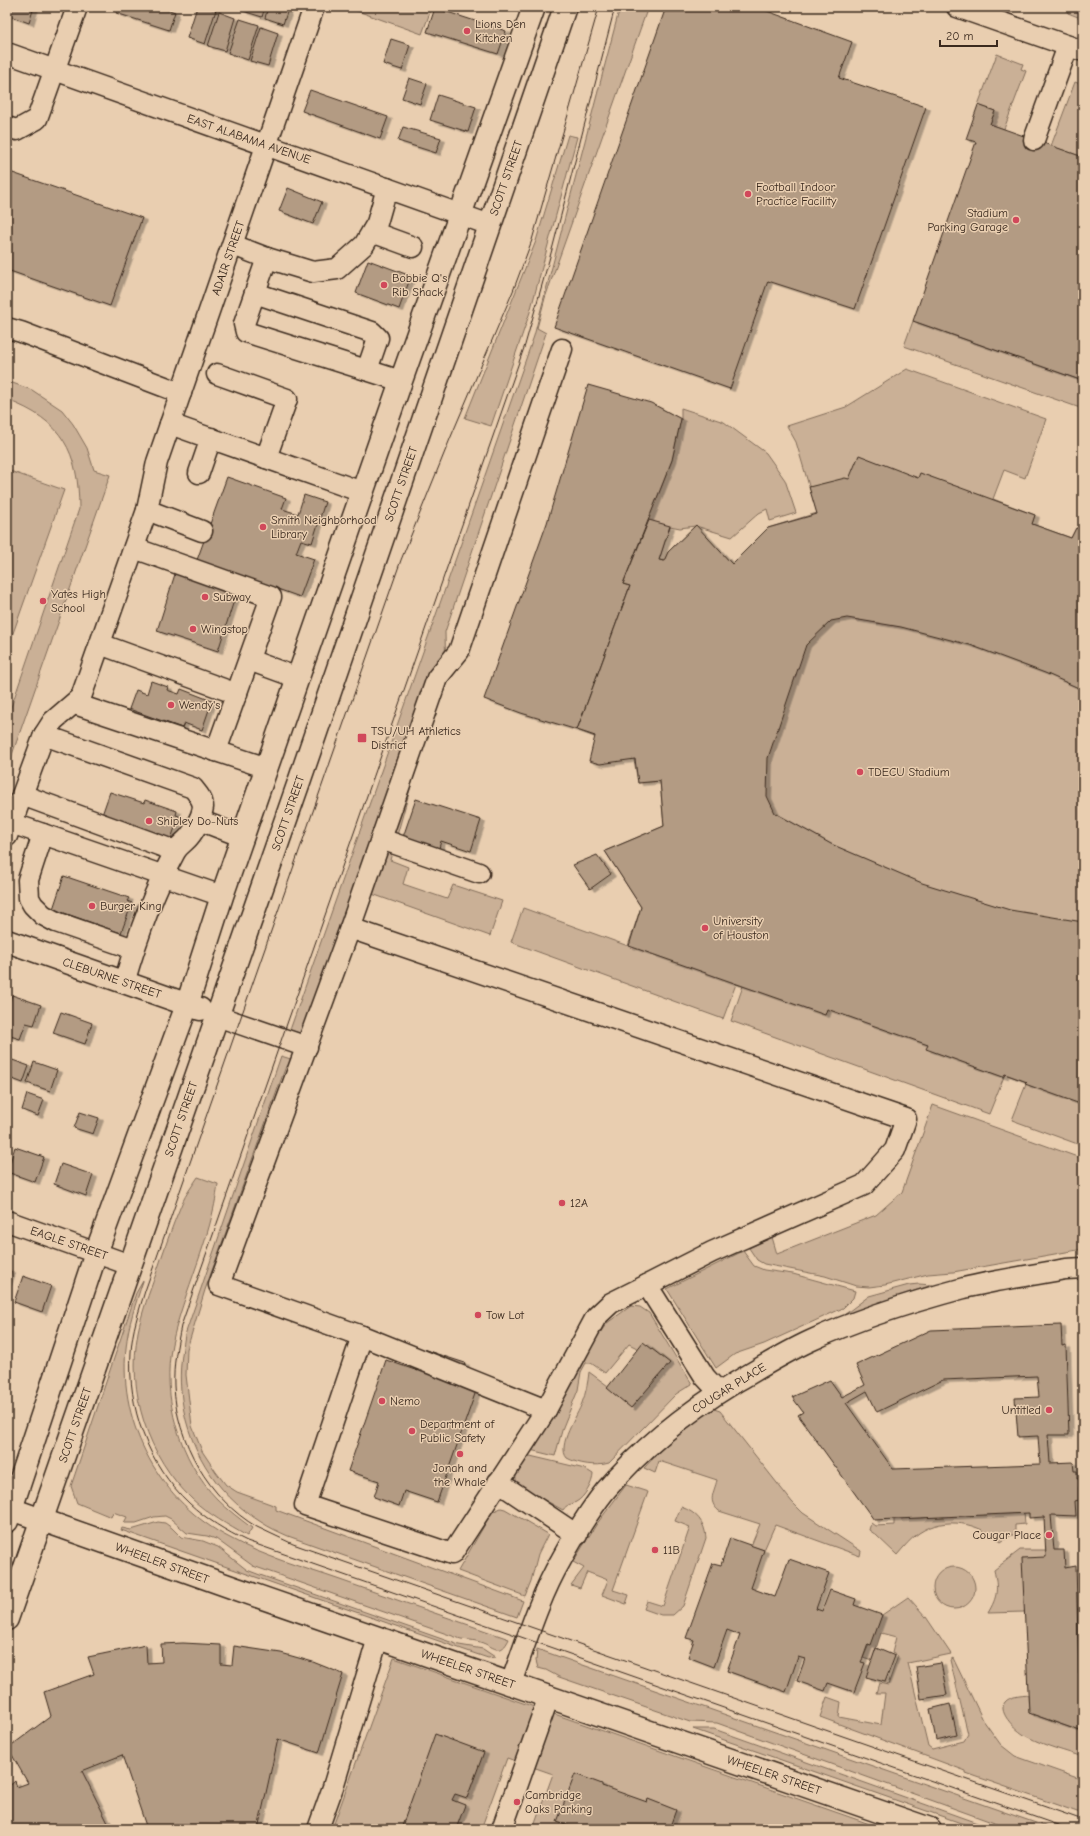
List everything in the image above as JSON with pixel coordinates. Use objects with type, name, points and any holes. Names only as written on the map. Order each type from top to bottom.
[{"type":"main road","points":[[8,1513],[96,1252],[187,1005],[222,896],[362,492],[534,7]]},
{"type":"main road","name":"SCOTT STREET","points":[[7,1619],[300,779],[566,7]]},
{"type":"main road","points":[[362,492],[394,504]]},
{"type":"main road","points":[[267,768],[300,779]]},
{"type":"main road","name":"CLEBURNE STREET","points":[[7,941],[217,1016]]},
{"type":"main road","name":"WHEELER STREET","points":[[8,1513],[42,1520],[930,1829]]},
{"type":"street","points":[[7,127],[17,130],[37,119],[77,7]]},
{"type":"street","name":"ADAIR STREET","points":[[75,704],[81,697],[148,510],[157,462],[314,7]]},
{"type":"street","points":[[958,7],[1075,49],[1034,140]]},
{"type":"street","name":"EAST ALABAMA AVENUE","points":[[7,53],[490,225]]},
{"type":"street","points":[[233,245],[267,258],[313,272],[337,269],[364,244],[372,232],[377,223],[387,188]]},
{"type":"street","points":[[372,232],[413,247]]},
{"type":"street","points":[[267,258],[244,324],[246,332],[401,381]]},
{"type":"street","points":[[255,293],[372,332],[378,338],[367,370]]},
{"type":"street","points":[[7,328],[28,334],[181,393]]},
{"type":"street","points":[[546,1410],[362,1336],[219,1285],[350,928],[437,678],[459,651],[562,348]]},
{"type":"street","points":[[217,374],[287,399],[266,458]]},
{"type":"street","points":[[170,424],[362,492]]},
{"type":"street","points":[[199,473],[211,438]]},
{"type":"street","points":[[148,510],[202,531]]},
{"type":"street","points":[[134,548],[271,597],[216,751]]},
{"type":"street","points":[[100,644],[237,694]]},
{"type":"street","points":[[249,660],[298,678]]},
{"type":"street","points":[[222,896],[43,834],[9,830],[44,735],[53,721],[75,704],[267,768]]},
{"type":"street","points":[[44,735],[193,788],[200,797],[203,806],[190,836],[176,851],[142,922],[124,983]]},
{"type":"street","points":[[22,795],[176,851]]},
{"type":"street","points":[[198,820],[243,837]]},
{"type":"street","points":[[43,834],[28,880],[29,898],[33,905],[42,915],[56,922],[134,949]]},
{"type":"street","points":[[381,838],[479,872]]},
{"type":"street","points":[[350,928],[906,1119],[895,1150],[864,1185],[712,1252],[611,1303],[596,1317],[546,1410],[452,1554],[305,1505],[362,1336]]},
{"type":"street","points":[[217,1016],[307,1047]]},
{"type":"street","name":"EAGLE STREET","points":[[7,1221],[130,1265]]},
{"type":"street","name":"COUGAR PLACE","points":[[511,1683],[530,1628],[546,1590],[561,1560],[604,1493],[626,1468],[669,1428],[700,1404],[774,1359],[847,1325],[909,1303],[966,1288],[1066,1269],[1083,1268]]},
{"type":"street","points":[[647,1285],[705,1377],[719,1392]]},
{"type":"street","points":[[498,1482],[576,1535]]},
{"type":"street","points":[[318,1829],[333,1787],[378,1638]]},
{"type":"street","points":[[502,1829],[549,1696]]},
{"type":"shaded area","points":[[346,7],[432,7],[422,34]]},
{"type":"shaded area","points":[[620,7],[648,7],[545,298],[537,328],[546,333],[445,632],[446,682],[415,772],[390,860],[408,867],[403,884],[447,899],[453,885],[502,901],[490,936],[358,889],[303,1034],[290,1030],[534,336]]},
{"type":"shaded area","points":[[1064,7],[1083,7],[1083,19],[1068,13]]},
{"type":"shaded area","points":[[997,54],[1023,64],[1021,69],[1026,71],[1004,129],[990,124],[995,111],[978,105]]},
{"type":"shaded area","points":[[1075,82],[1083,85],[1083,157],[1051,146]]},
{"type":"shaded area","points":[[568,135],[577,137],[530,312],[491,426],[465,418],[536,241]]},
{"type":"shaded area","points":[[913,321],[1083,381],[1083,409],[904,346]]},
{"type":"shaded area","name":"TDECU Stadium","points":[[907,369],[1046,419],[1025,478],[1004,470],[993,499],[1035,515],[1032,524],[1071,538],[1076,528],[1083,530],[1083,1146],[1012,1120],[1027,1082],[1005,1074],[989,1114],[731,1021],[743,986],[736,984],[723,1019],[511,942],[523,908],[628,946],[641,907],[605,851],[664,826],[660,781],[638,783],[634,759],[595,737],[577,730],[623,584],[672,460],[681,419],[681,408],[724,422],[766,453],[785,480],[796,513],[770,521],[767,509],[759,513],[732,537],[696,526],[732,564],[768,528],[817,513],[796,442],[787,426],[846,407]],"holes":[[[670,526],[680,528],[695,526],[668,552],[664,561],[659,560]]]},
{"type":"shaded area","points":[[7,381],[32,390],[62,410],[73,424],[87,448],[94,470],[110,475],[7,769],[7,719],[79,509],[75,471],[71,455],[64,441],[54,428],[41,417],[26,408],[7,400]]},
{"type":"shaded area","points":[[7,470],[64,490],[7,650]]},
{"type":"shaded area","points":[[281,1056],[294,1060],[291,1067],[286,1066],[205,1290],[187,1349],[186,1375],[192,1426],[202,1451],[226,1485],[237,1492],[276,1506],[276,1510],[523,1601],[517,1617],[288,1536],[271,1528],[245,1511],[230,1497],[205,1466],[196,1448],[184,1410],[180,1383],[185,1335]]},
{"type":"shaded area","points":[[933,1105],[1083,1159],[1083,1249],[953,1272],[928,1274],[885,1285],[869,1287],[856,1286],[825,1276],[764,1264],[757,1260],[749,1248],[772,1237],[777,1254],[876,1215],[902,1192]]},
{"type":"shaded area","points":[[198,1177],[218,1184],[210,1225],[183,1304],[172,1344],[169,1364],[169,1385],[176,1427],[193,1466],[204,1484],[217,1499],[252,1528],[247,1536],[205,1510],[176,1482],[152,1443],[138,1400],[135,1377],[135,1355],[138,1332],[142,1317],[148,1295],[178,1212],[185,1196]]},
{"type":"shaded area","points":[[743,1251],[754,1266],[764,1270],[793,1274],[855,1291],[853,1298],[843,1308],[764,1344],[735,1354],[716,1368],[667,1289]]},
{"type":"shaded area","points":[[143,1281],[130,1322],[127,1339],[125,1377],[129,1405],[137,1433],[149,1459],[165,1483],[184,1504],[205,1523],[256,1551],[509,1639],[503,1648],[498,1649],[480,1642],[461,1639],[253,1566],[216,1539],[187,1533],[171,1519],[165,1516],[154,1517],[136,1523],[124,1523],[127,1517],[113,1512],[111,1517],[77,1503],[71,1486],[136,1293]]},
{"type":"shaded area","points":[[909,1285],[932,1285],[844,1315],[869,1296]]},
{"type":"shaded area","points":[[631,1306],[640,1307],[649,1313],[692,1384],[676,1394],[609,1463],[598,1465],[587,1464],[576,1462],[567,1458],[564,1453],[566,1438],[580,1408],[587,1388],[589,1372],[634,1405],[665,1362],[629,1344],[605,1373],[591,1363],[586,1363],[581,1372],[578,1390],[563,1427],[555,1456],[530,1450],[584,1355],[607,1323]]},
{"type":"shaded area","points":[[714,1409],[720,1411],[792,1502],[803,1513],[861,1551],[860,1556],[775,1525],[764,1550],[751,1546],[760,1524],[719,1511],[715,1507],[712,1497],[717,1480],[659,1461],[655,1473],[644,1468],[667,1444],[696,1418]]},
{"type":"shaded area","points":[[526,1455],[585,1469],[593,1474],[590,1486],[579,1500],[567,1506],[563,1510],[519,1486],[516,1474]]},
{"type":"shaded area","points":[[626,1485],[648,1492],[613,1590],[629,1595],[626,1604],[602,1595],[608,1580],[587,1572],[580,1588],[571,1585],[584,1568],[573,1562],[596,1525]]},
{"type":"shaded area","points":[[681,1507],[699,1518],[704,1527],[706,1538],[683,1606],[673,1615],[661,1615],[644,1609],[647,1601],[663,1606],[690,1527],[675,1521]]},
{"type":"shaded area","points":[[501,1508],[548,1534],[538,1554],[531,1581],[525,1596],[458,1571],[492,1512]]},
{"type":"shaded area","points":[[1024,1513],[1025,1524],[1015,1525],[1015,1535],[1011,1535],[1001,1542],[992,1535],[972,1526],[951,1523],[940,1524],[929,1527],[919,1533],[910,1540],[897,1555],[869,1530],[871,1523],[875,1526],[894,1525],[894,1519]]},
{"type":"shaded area","points":[[158,1522],[165,1523],[181,1537],[203,1541],[218,1547],[247,1570],[459,1645],[483,1649],[495,1657],[488,1658],[476,1654],[121,1530],[122,1528],[131,1530]]},
{"type":"shaded area","points":[[1020,1550],[1046,1550],[1046,1557],[1024,1612],[988,1613],[994,1602],[996,1592],[994,1570]]},
{"type":"shaded area","points":[[954,1567],[969,1573],[975,1588],[969,1603],[954,1609],[939,1603],[933,1588],[939,1573]]},
{"type":"shaded area","points":[[908,1597],[926,1617],[951,1654],[908,1663],[928,1746],[932,1749],[964,1741],[968,1734],[950,1660],[953,1658],[983,1720],[1001,1745],[1015,1756],[1083,1780],[1083,1814],[966,1773],[966,1771],[820,1717],[827,1697],[841,1702],[839,1717],[881,1725],[885,1693],[876,1693],[879,1683],[888,1685],[898,1656],[892,1653],[896,1637],[881,1633],[872,1661],[863,1658],[882,1615]]},
{"type":"shaded area","points":[[537,1649],[1053,1829],[1011,1829],[717,1723],[690,1722],[559,1677],[546,1670],[538,1668],[536,1661]]},
{"type":"shaded area","points":[[394,1658],[884,1829],[533,1829],[553,1774],[507,1758],[481,1829],[332,1829]]},
{"type":"shaded area","points":[[1028,1695],[1029,1713],[1083,1732],[1083,1757],[1048,1746],[1024,1735],[1014,1727],[1006,1717],[1003,1706],[1007,1700],[1013,1697]]},
{"type":"shaded area","points":[[693,1729],[714,1729],[994,1829],[978,1829]]},
{"type":"building","points":[[7,7],[34,7],[29,23],[7,15]]},
{"type":"building","points":[[118,7],[161,7],[175,12],[169,30],[116,13]]},
{"type":"building","points":[[197,7],[205,7],[216,10],[205,44],[187,38]]},
{"type":"building","points":[[245,7],[265,7],[262,17],[243,11]]},
{"type":"building","points":[[268,7],[289,7],[283,24],[265,18]]},
{"type":"building","name":"Football Indoor Practice Facility","points":[[666,7],[756,7],[852,42],[839,78],[926,107],[855,309],[768,281],[730,389],[554,327]]},
{"type":"building","name":"Lions Den Kitchen","points":[[435,8],[506,31],[498,54],[427,32]]},
{"type":"building","points":[[219,12],[235,18],[225,51],[208,46]]},
{"type":"building","points":[[240,19],[259,25],[248,60],[228,53]]},
{"type":"building","points":[[261,27],[278,33],[268,66],[250,61]]},
{"type":"building","points":[[391,39],[410,45],[402,70],[383,64]]},
{"type":"building","points":[[409,78],[427,84],[420,104],[402,98]]},
{"type":"building","points":[[310,90],[388,117],[380,139],[302,111]]},
{"type":"building","points":[[438,95],[476,107],[468,132],[430,120]]},
{"type":"building","name":"Stadium Parking Garage","points":[[978,105],[995,111],[990,124],[1083,157],[1083,381],[913,321],[976,142],[966,139]]},
{"type":"building","points":[[403,127],[441,138],[436,153],[398,141]]},
{"type":"building","points":[[7,171],[142,218],[110,306],[7,270]]},
{"type":"building","points":[[288,188],[322,202],[313,224],[279,211]]},
{"type":"building","name":"Bobbie Q's Rib Shack","points":[[368,260],[411,276],[399,309],[356,293]]},
{"type":"building","points":[[588,385],[651,403],[681,419],[672,460],[623,584],[630,586],[577,730],[521,713],[484,699],[547,523]]},
{"type":"building","name":"TDECU Stadium","points":[[859,455],[918,478],[920,473],[1035,515],[1032,524],[1071,538],[1076,528],[1083,530],[1083,690],[1045,673],[970,645],[901,627],[847,618],[831,621],[806,645],[768,758],[767,796],[775,813],[831,844],[922,883],[1010,910],[1083,922],[1083,1105],[1025,1084],[1027,1082],[1005,1074],[1003,1077],[926,1049],[928,1045],[827,1009],[825,1015],[629,946],[641,907],[605,851],[664,826],[660,781],[638,783],[635,759],[600,764],[589,761],[595,736],[577,730],[630,586],[623,584],[649,520],[670,526],[659,560],[664,561],[668,552],[696,525],[732,564],[768,528],[817,514],[809,487],[845,478],[849,479]]},
{"type":"building","name":"Smith Neighborhood Library","points":[[227,477],[286,498],[282,509],[298,514],[304,495],[325,502],[312,543],[301,540],[296,553],[314,559],[300,597],[197,560]]},
{"type":"building","points":[[176,571],[237,591],[218,651],[157,631]]},
{"type":"building","name":"Wendy's","points":[[151,681],[168,687],[167,690],[179,694],[181,689],[212,701],[202,730],[184,723],[182,728],[129,709],[136,690],[147,694]]},
{"type":"building","name":"Shipley Do-Nuts","points":[[110,792],[144,803],[145,800],[177,811],[176,815],[179,816],[171,839],[102,815]]},
{"type":"building","points":[[416,799],[481,820],[471,851],[441,841],[439,848],[403,837]]},
{"type":"building","points":[[597,855],[611,874],[590,889],[573,865]]},
{"type":"building","name":"Burger King","points":[[64,876],[129,898],[127,901],[132,903],[121,933],[53,909]]},
{"type":"building","points":[[12,995],[41,1005],[34,1025],[26,1023],[20,1039],[7,1035],[7,1023],[9,1017],[7,1016],[7,1008]]},
{"type":"building","points":[[61,1012],[92,1023],[85,1044],[53,1033]]},
{"type":"building","points":[[7,1058],[29,1066],[23,1083],[7,1077]]},
{"type":"building","points":[[34,1062],[57,1070],[50,1091],[27,1083]]},
{"type":"building","points":[[27,1094],[44,1100],[38,1116],[22,1110]]},
{"type":"building","points":[[80,1112],[99,1118],[93,1134],[74,1128]]},
{"type":"building","points":[[15,1147],[44,1157],[35,1182],[7,1172]]},
{"type":"building","points":[[61,1164],[93,1175],[86,1196],[54,1184]]},
{"type":"building","points":[[7,1269],[11,1271],[7,1283]]},
{"type":"building","points":[[23,1276],[51,1286],[42,1312],[14,1302]]},
{"type":"building","name":"Cougar Place","points":[[1061,1325],[1062,1346],[1066,1345],[1069,1435],[1048,1435],[1050,1463],[1073,1462],[1074,1471],[1077,1471],[1077,1479],[1083,1478],[1083,1486],[1079,1487],[1079,1500],[1075,1501],[1076,1516],[1051,1515],[1054,1550],[1064,1550],[1065,1568],[1076,1566],[1079,1674],[1083,1676],[1083,1732],[1029,1713],[1022,1558],[1046,1557],[1044,1517],[1029,1518],[1029,1513],[874,1520],[798,1415],[803,1412],[792,1397],[830,1380],[842,1397],[865,1385],[856,1365],[931,1330]],"holes":[[[1037,1376],[1039,1397],[1015,1398],[1018,1437],[1038,1436],[1040,1464],[893,1469],[846,1403],[867,1391],[877,1412],[943,1380]]]},
{"type":"building","points":[[643,1342],[670,1363],[631,1408],[607,1388]]},
{"type":"building","name":"Department of Public Safety","points":[[425,1350],[465,1363],[458,1384],[476,1391],[437,1502],[404,1491],[399,1506],[374,1497],[379,1481],[348,1471],[386,1360],[418,1371]]},
{"type":"building","points":[[730,1538],[764,1550],[751,1588],[775,1597],[789,1559],[829,1573],[816,1609],[822,1611],[830,1590],[856,1599],[854,1605],[882,1615],[871,1645],[868,1644],[861,1662],[865,1663],[854,1692],[828,1683],[825,1691],[797,1681],[805,1659],[798,1657],[786,1692],[727,1671],[740,1635],[727,1630],[714,1667],[688,1657],[694,1640],[686,1638],[713,1563],[721,1565]]},
{"type":"building","points":[[183,1643],[221,1645],[221,1664],[232,1665],[234,1646],[281,1653],[313,1662],[343,1674],[319,1753],[278,1739],[258,1829],[147,1829],[122,1755],[82,1771],[111,1829],[7,1829],[7,1788],[15,1781],[17,1787],[28,1783],[8,1748],[51,1716],[44,1692],[94,1674],[88,1657],[146,1645],[147,1663],[162,1662],[161,1644]]},
{"type":"building","points":[[876,1648],[895,1656],[885,1682],[866,1677]]},
{"type":"building","points":[[941,1663],[947,1695],[921,1699],[916,1667]]},
{"type":"building","points":[[950,1704],[957,1735],[936,1740],[930,1709]]},
{"type":"building","points":[[435,1734],[484,1752],[467,1798],[455,1794],[452,1800],[465,1805],[456,1829],[401,1829]]},
{"type":"building","points":[[575,1774],[602,1784],[602,1786],[647,1802],[648,1799],[676,1810],[669,1829],[615,1829],[609,1826],[608,1829],[577,1829],[557,1822]]},
{"type":"building","points":[[712,1824],[727,1829],[710,1829]]},
{"type":"tram line","points":[[599,7],[532,240],[513,291],[450,439],[401,560],[145,1291],[134,1329],[131,1352],[131,1373],[137,1414],[143,1434],[152,1453],[162,1471],[175,1488],[202,1514],[224,1529],[247,1541],[1069,1829]]},
{"type":"tram line","points":[[615,7],[553,246],[525,345],[181,1326],[174,1371],[176,1407],[181,1427],[188,1447],[198,1467],[210,1485],[224,1501],[257,1527],[293,1544],[1083,1820]]},
{"type":"place","name":"Lions Den Kitchen","points":[[467,31]]},
{"type":"place","name":"Football Indoor Practice Facility","points":[[748,194]]},
{"type":"place","name":"Stadium Parking Garage","points":[[1016,220]]},
{"type":"place","name":"Bobbie Q's Rib Shack","points":[[384,285]]},
{"type":"place","name":"Smith Neighborhood Library","points":[[263,527]]},
{"type":"place","name":"Subway","points":[[205,597]]},
{"type":"place","name":"Yates High School","points":[[43,601]]},
{"type":"place","name":"Wingstop","points":[[193,629]]},
{"type":"place","name":"Wendy's","points":[[171,705]]},
{"type":"place","name":"TSU/UH Athletics District","points":[[362,738]]},
{"type":"place","name":"TDECU Stadium","points":[[860,772]]},
{"type":"place","name":"Shipley Do-Nuts","points":[[149,821]]},
{"type":"place","name":"Burger King","points":[[92,906]]},
{"type":"place","name":"University of Houston","points":[[705,928]]},
{"type":"place","name":"12A","points":[[562,1203]]},
{"type":"place","name":"Tow Lot","points":[[478,1315]]},
{"type":"place","name":"Nemo","points":[[382,1401]]},
{"type":"place","name":"Untitled","points":[[1049,1410]]},
{"type":"place","name":"Department of Public Safety","points":[[412,1431]]},
{"type":"place","name":"Jonah and the Whale","points":[[460,1454]]},
{"type":"place","name":"Cougar Place","points":[[1049,1535]]},
{"type":"place","name":"11B","points":[[655,1550]]},
{"type":"place","name":"Cambridge Oaks Parking","points":[[517,1802]]}]
